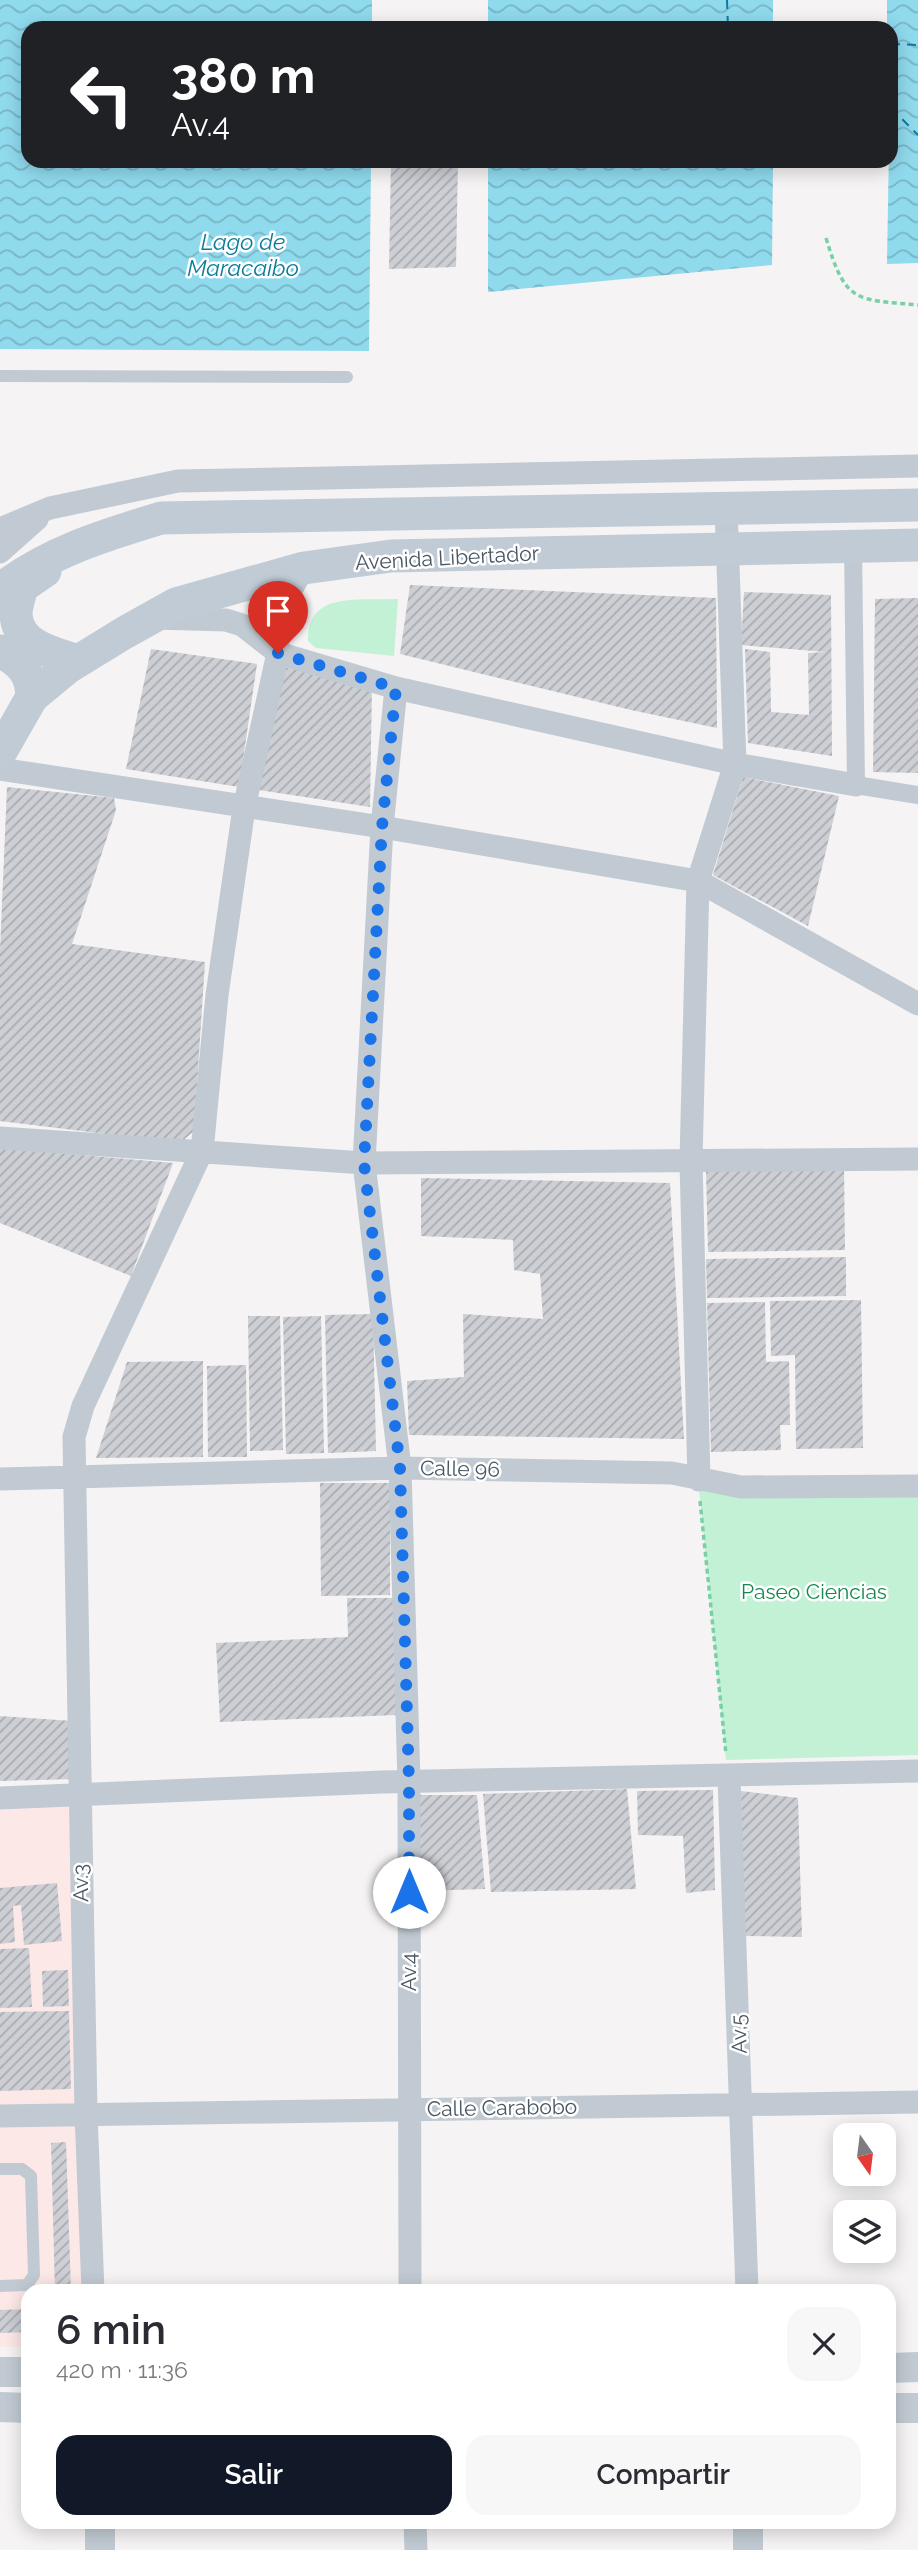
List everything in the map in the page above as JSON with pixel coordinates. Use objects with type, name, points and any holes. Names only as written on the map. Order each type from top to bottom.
[{"type":"main road","name":"Avenida Libertador","points":[[0,590],[13,580],[86,541],[161,518],[918,505]]},
{"type":"main road","points":[[78,661],[42,649],[24,637],[16,615],[22,587],[86,541]]},
{"type":"main road","name":"Avenida Libertador","points":[[0,753],[32,697],[78,661],[176,604],[304,568],[391,556],[918,545]]},
{"type":"main road","points":[[0,652],[19,661],[31,679],[32,697]]},
{"type":"street","points":[[0,528],[50,508],[178,481],[918,466]]},
{"type":"street","points":[[477,474],[481,513]]},
{"type":"street","points":[[0,552],[50,508]]},
{"type":"street","points":[[699,1480],[691,1160],[698,881],[735,764],[726,508]]},
{"type":"street","points":[[853,546],[856,785]]},
{"type":"street","name":"Av.3","points":[[93,2284],[86,2113],[74,1437],[82,1406],[202,1151],[217,995],[244,808],[278,653],[278,628],[284,600],[304,568]]},
{"type":"street","points":[[150,618],[226,620],[242,625],[278,653],[396,688],[735,764],[918,796]]},
{"type":"street","name":"Av.4","points":[[396,688],[382,827],[364,1163],[400,1468],[409,1783],[410,2284]]},
{"type":"street","points":[[0,769],[382,827],[698,881],[918,1004]]},
{"type":"street","points":[[0,1138],[364,1163],[918,1159]]},
{"type":"street","name":"Calle 96","points":[[0,1479],[400,1468],[672,1473],[741,1487],[918,1486]]},
{"type":"street","points":[[0,1798],[409,1783],[918,1771]]},
{"type":"street","name":"Av,5","points":[[729,1777],[747,2284]]},
{"type":"street","name":"Calle Carabobo","points":[[0,2116],[918,2102]]},
{"type":"street","points":[[896,2368],[918,2367]]},
{"type":"street","points":[[0,2372],[21,2372]]},
{"type":"street","points":[[0,2407],[21,2408]]},
{"type":"street","points":[[896,2408],[918,2408]]},
{"type":"street","points":[[100,2529],[100,2550]]},
{"type":"street","points":[[415,2529],[416,2550]]},
{"type":"street","points":[[748,2529],[748,2550]]},
{"type":"lane","points":[[0,376],[347,377]]},
{"type":"lane","points":[[0,2169],[22,2169],[31,2176],[34,2275],[28,2284]]},
{"type":"lane","points":[[0,2286],[21,2285]]},
{"type":"path","points":[[826,238],[841,280],[861,299],[918,305]]},
{"type":"path","points":[[699,1480],[729,1777]]},
{"type":"shaded area","points":[[80,1795],[94,2284],[21,2284],[21,2347],[0,2347],[0,1798]]},
{"type":"green space","points":[[398,599],[394,656],[316,648],[308,641],[310,625],[316,613],[326,606],[353,600]]},
{"type":"green space","name":"Paseo Ciencias","points":[[918,1486],[918,1755],[726,1760],[699,1489]]},
{"type":"water","name":"Lago de Maracaibo","points":[[0,0],[372,0],[372,21],[21,21],[21,168],[371,168],[369,351],[0,349]]},
{"type":"water","points":[[488,0],[773,0],[773,21],[488,21]]},
{"type":"water","points":[[887,0],[918,0],[918,263],[887,264],[889,168],[898,168],[898,21],[887,21]]},
{"type":"water","points":[[488,168],[773,168],[772,265],[488,292]]},
{"type":"building","points":[[391,168],[458,168],[456,267],[389,269]]},
{"type":"building","points":[[410,585],[716,598],[717,728],[400,654]]},
{"type":"building","points":[[744,592],[831,595],[832,756],[748,743],[745,649],[770,652],[771,712],[809,715],[808,653],[826,652],[741,645]]},
{"type":"building","points":[[918,598],[918,773],[873,772],[875,599]]},
{"type":"building","points":[[151,649],[257,664],[239,787],[126,769]]},
{"type":"building","points":[[278,666],[372,685],[370,807],[259,790]]},
{"type":"building","points":[[743,777],[839,796],[808,926],[713,875]]},
{"type":"building","points":[[7,787],[114,798],[116,810],[72,944],[205,962],[194,1131],[180,1143],[0,1121],[0,951]]},
{"type":"building","points":[[0,1148],[173,1163],[131,1276],[0,1223]]},
{"type":"building","points":[[844,1167],[845,1250],[708,1252],[706,1170]]},
{"type":"building","points":[[421,1178],[670,1183],[684,1439],[409,1435],[407,1381],[464,1377],[463,1314],[543,1319],[540,1274],[514,1270],[513,1240],[421,1236]]},
{"type":"building","points":[[846,1257],[846,1296],[707,1298],[706,1259]]},
{"type":"building","points":[[861,1300],[863,1448],[796,1449],[795,1355],[771,1356],[770,1301]]},
{"type":"building","points":[[765,1302],[766,1362],[789,1361],[790,1425],[780,1425],[781,1450],[711,1452],[707,1303]]},
{"type":"building","points":[[373,1314],[376,1451],[328,1453],[325,1315]]},
{"type":"building","points":[[248,1316],[280,1316],[283,1450],[250,1451]]},
{"type":"building","points":[[321,1316],[324,1453],[286,1454],[283,1317]]},
{"type":"building","points":[[203,1361],[203,1457],[96,1458],[127,1362]]},
{"type":"building","points":[[246,1365],[247,1457],[208,1457],[207,1366]]},
{"type":"building","points":[[320,1483],[390,1483],[390,1595],[321,1596]]},
{"type":"building","points":[[347,1598],[396,1598],[396,1715],[220,1722],[216,1643],[348,1637]]},
{"type":"building","points":[[0,1716],[73,1721],[76,1779],[0,1781]]},
{"type":"building","points":[[627,1789],[636,1889],[491,1892],[483,1794]]},
{"type":"building","points":[[713,1790],[715,1890],[686,1893],[683,1836],[638,1835],[637,1791]]},
{"type":"building","points":[[741,1791],[798,1798],[802,1937],[743,1936]]},
{"type":"building","points":[[419,1795],[477,1795],[485,1889],[420,1891]]},
{"type":"building","points":[[57,1883],[62,1941],[24,1945],[21,1905],[13,1906],[15,1942],[0,1944],[0,1888]]},
{"type":"building","points":[[29,1948],[32,2007],[0,2008],[0,1949]]},
{"type":"building","points":[[68,1970],[69,2006],[43,2007],[42,1971]]},
{"type":"building","points":[[69,2011],[71,2089],[0,2091],[0,2012]]},
{"type":"building","points":[[66,2142],[71,2284],[55,2284],[51,2143]]},
{"type":"building","points":[[21,2309],[21,2332],[0,2333],[0,2310]]},
{"type":"ferry route","points":[[727,0],[728,21]]},
{"type":"ferry route","points":[[898,44],[918,45]]},
{"type":"ferry route","points":[[898,115],[918,135]]},
{"type":"route","points":[[278,653],[396,688],[382,827],[364,1163],[400,1468],[409,1783],[409,1892]]}]
